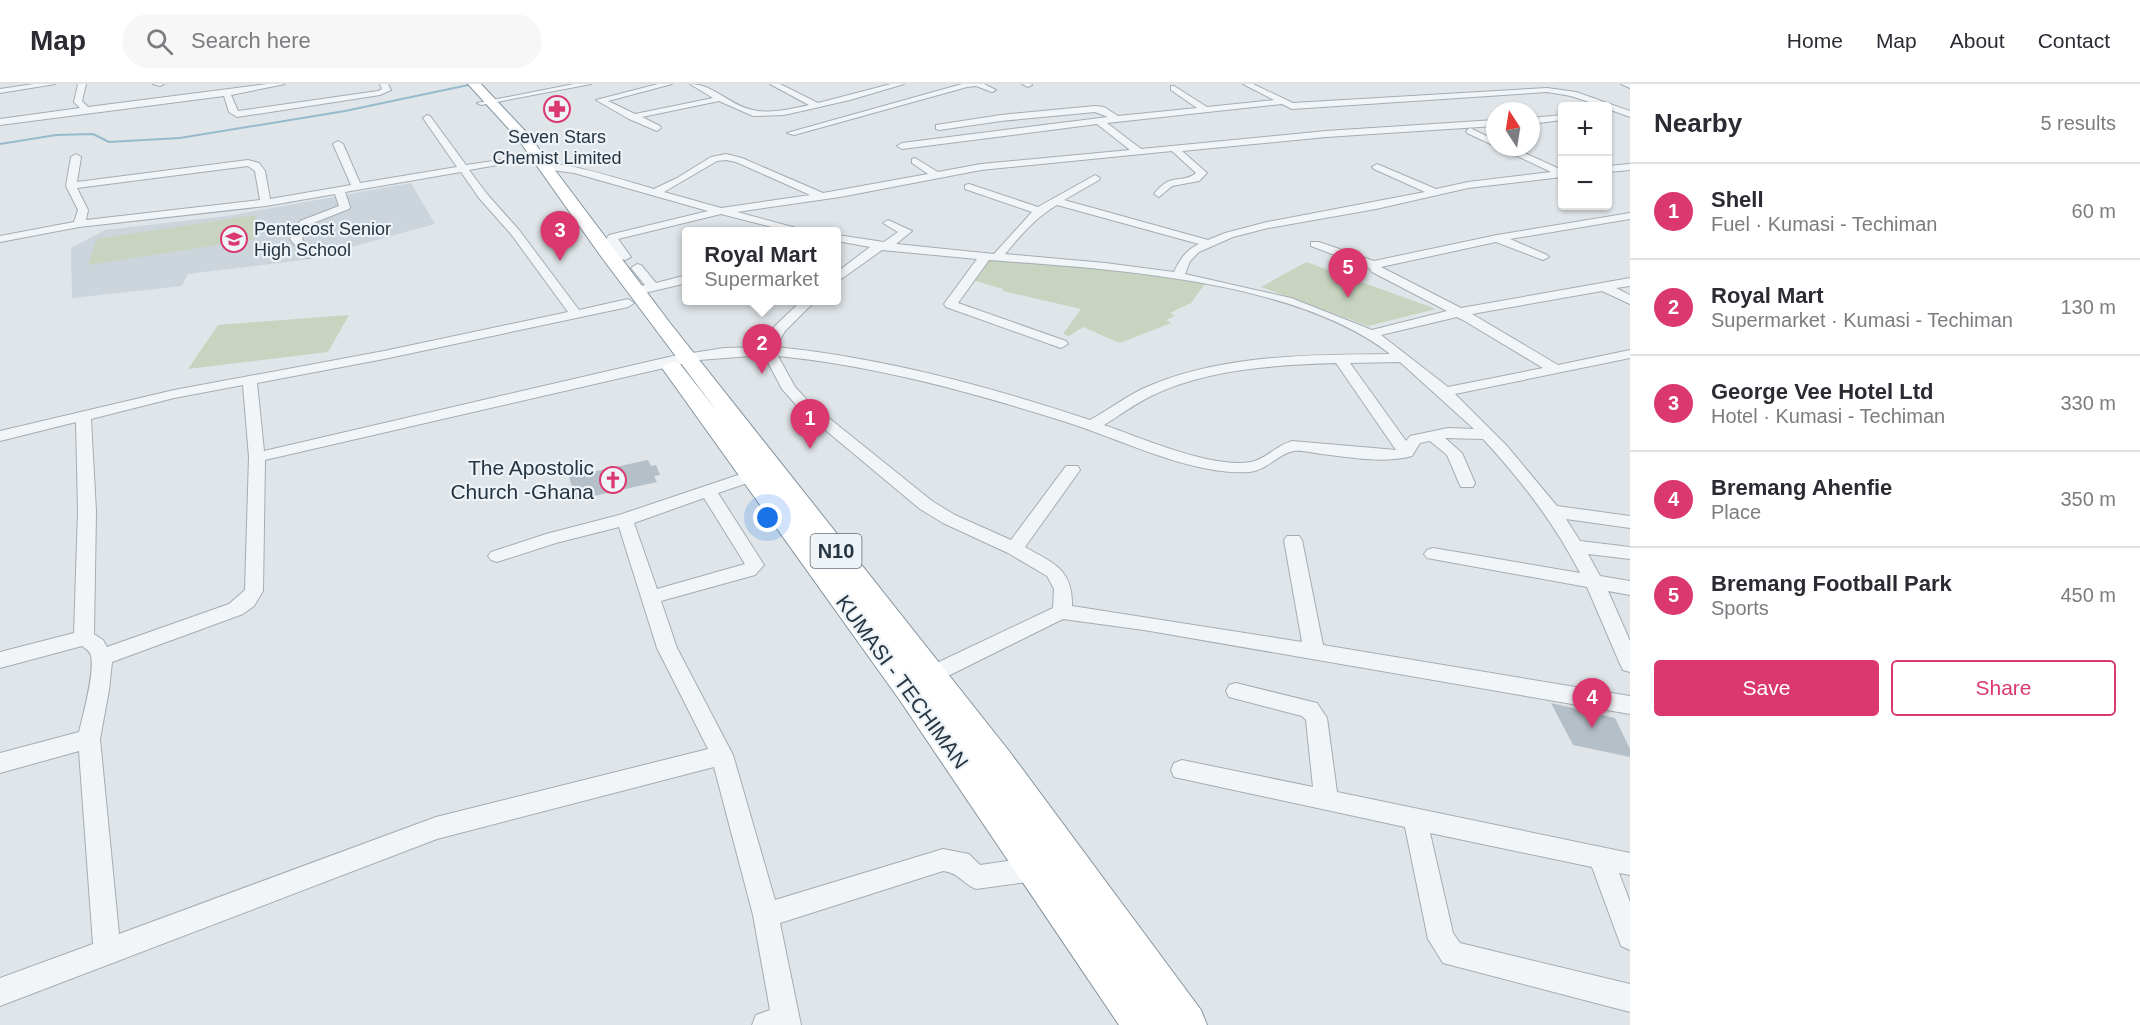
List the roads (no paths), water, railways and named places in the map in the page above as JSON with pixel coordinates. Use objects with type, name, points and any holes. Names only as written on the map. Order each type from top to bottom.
[{"type":"highway","name":"KUMASI - TECHIMAN","points":[[475,91],[639,287],[678,360],[698,404],[753,475],[910,690],[1144,1025]]},
{"type":"highway","name":"N10","points":[[678,360],[798,501],[896,633],[932,675],[1186,1025]]},
{"type":"street","points":[[0,91],[51,84]]},
{"type":"street","points":[[82,84],[78,102],[87,110]]},
{"type":"street","points":[[158,84],[162,101]]},
{"type":"street","points":[[0,123],[87,110],[227,94],[281,84]]},
{"type":"street","points":[[227,94],[233,112],[237,114],[380,93],[387,90],[384,84]]},
{"type":"street","points":[[475,91],[587,84]]},
{"type":"street","points":[[657,128],[600,99],[668,84]]},
{"type":"street","points":[[694,84],[747,110],[761,113],[815,105],[900,84]]},
{"type":"street","points":[[774,84],[815,105]]},
{"type":"street","points":[[791,133],[972,84],[993,90]]},
{"type":"street","points":[[1247,84],[1281,102],[1298,106],[1547,90],[1573,94],[1629,114]]},
{"type":"street","points":[[1497,84],[1515,91]]},
{"type":"street","points":[[1625,84],[1630,86]]},
{"type":"street","points":[[1461,86],[1485,93]]},
{"type":"street","points":[[1174,88],[1204,109]]},
{"type":"street","points":[[884,89],[911,100]]},
{"type":"street","points":[[632,117],[722,98]]},
{"type":"street","points":[[902,146],[1116,119],[1281,102]]},
{"type":"street","points":[[953,138],[938,128],[1001,118],[1095,109],[1101,109],[1116,119]]},
{"type":"street","points":[[13,120],[15,110]]},
{"type":"street","points":[[1612,115],[1629,114]]},
{"type":"street","points":[[427,118],[483,196],[515,232],[576,314]]},
{"type":"street","points":[[1540,120],[1558,118]]},
{"type":"street","points":[[1099,121],[1140,153]]},
{"type":"street","points":[[625,257],[612,239],[613,237],[719,211],[822,196],[936,175],[1007,164],[1326,134],[1486,124]]},
{"type":"street","points":[[1470,130],[1486,138]]},
{"type":"street","points":[[338,144],[357,188]]},
{"type":"street","points":[[1159,195],[1169,183],[1194,179],[1202,173],[1175,149]]},
{"type":"street","points":[[1523,156],[1558,172]]},
{"type":"street","points":[[76,157],[71,186],[83,210],[79,224]]},
{"type":"street","points":[[654,193],[681,180],[714,159],[726,157],[739,160],[762,172],[822,196]]},
{"type":"street","points":[[915,161],[936,175]]},
{"type":"street","points":[[71,186],[248,162],[256,165],[260,171],[266,203]]},
{"type":"street","points":[[0,239],[79,224],[266,203],[465,169],[533,162],[575,170],[719,211],[789,227]]},
{"type":"street","points":[[1377,167],[1434,192]]},
{"type":"street","points":[[1612,169],[1630,167]]},
{"type":"street","points":[[1178,276],[1185,260],[1207,243],[1267,225],[1376,206],[1468,185],[1558,174]]},
{"type":"street","points":[[1061,344],[950,304],[992,256],[1039,211],[1058,202],[1095,178]]},
{"type":"street","points":[[969,187],[1039,211]]},
{"type":"street","points":[[309,255],[296,239],[304,223],[345,207],[339,191]]},
{"type":"street","points":[[1058,202],[1207,243]]},
{"type":"street","points":[[1373,265],[1497,238],[1629,217]]},
{"type":"street","points":[[683,219],[692,227]]},
{"type":"street","points":[[841,275],[906,231],[888,223]]},
{"type":"street","points":[[1497,238],[1543,257]]},
{"type":"street","points":[[841,239],[882,246],[1178,276],[1273,298],[1322,314],[1370,334],[1446,392],[1487,434],[1550,511],[1574,546],[1621,626],[1630,664]]},
{"type":"street","points":[[1315,244],[1373,265],[1376,269],[1557,370]]},
{"type":"street","points":[[0,436],[83,415],[249,379],[384,355],[576,314],[639,287],[682,280]]},
{"type":"street","points":[[1370,334],[1456,313],[1630,282]]},
{"type":"street","points":[[1604,286],[1630,300]]},
{"type":"street","points":[[804,305],[782,325],[768,350],[789,389],[804,405],[917,498],[949,519],[1014,549],[1054,572],[1063,589],[1062,612]]},
{"type":"street","points":[[257,457],[678,360],[768,350],[890,366],[1093,426],[1194,460],[1229,467],[1260,465],[1268,462],[1285,448],[1292,446],[1392,456],[1406,453],[1415,438],[1432,435],[1487,434]]},
{"type":"street","points":[[1446,392],[1630,354]]},
{"type":"street","points":[[1093,426],[1148,393],[1189,378],[1228,368],[1340,359],[1403,357]]},
{"type":"street","points":[[1340,359],[1406,453]]},
{"type":"street","points":[[102,657],[216,618],[236,609],[247,601],[254,591],[257,457],[249,379]]},
{"type":"street","points":[[83,415],[87,511],[84,638]]},
{"type":"street","points":[[1432,435],[1454,453],[1467,483]]},
{"type":"street","points":[[1014,549],[1072,470]]},
{"type":"street","points":[[497,556],[552,538],[624,520],[753,475]]},
{"type":"street","points":[[651,597],[749,570],[755,566],[708,490]]},
{"type":"street","points":[[1550,511],[1630,522]]},
{"type":"street","points":[[624,520],[667,648],[722,755],[765,915],[780,1023]]},
{"type":"street","points":[[1293,540],[1314,652]]},
{"type":"street","points":[[1574,546],[1630,553]]},
{"type":"street","points":[[1433,554],[1630,588]]},
{"type":"street","points":[[932,675],[1039,621],[1062,612],[1144,623],[1630,705]]},
{"type":"street","points":[[0,660],[84,638],[96,645],[102,657],[99,690],[89,739],[108,951]]},
{"type":"street","points":[[1236,691],[1309,709],[1316,718],[1326,800]]},
{"type":"street","points":[[0,763],[89,739]]},
{"type":"street","points":[[0,992],[436,828],[722,755]]},
{"type":"street","points":[[1182,770],[1630,864]]},
{"type":"street","points":[[1415,819],[1442,939],[1452,954],[1630,998]]},
{"type":"street","points":[[1601,858],[1630,937]]},
{"type":"street","points":[[765,915],[943,860],[960,862],[976,877],[1035,869]]},
{"type":"waterway","points":[[0,144],[56,135],[93,134],[109,142],[180,138],[345,111],[473,84]]},
{"type":"place","name":"Seven Stars Chemist Limited","points":[[557,109]]},
{"type":"place","name":"Pentecost Senior High School","points":[[234,239]]},
{"type":"place","name":"George Vee Hotel Ltd","points":[[560,261]]},
{"type":"place","name":"Bremang Football Park","points":[[1348,298]]},
{"type":"place","name":"Royal Mart","points":[[762,374]]},
{"type":"place","name":"Shell","points":[[810,449]]},
{"type":"place","name":"The Apostolic Church -Ghana","points":[[613,480]]},
{"type":"place","name":"Bremang Ahenfie","points":[[1592,728]]}]
